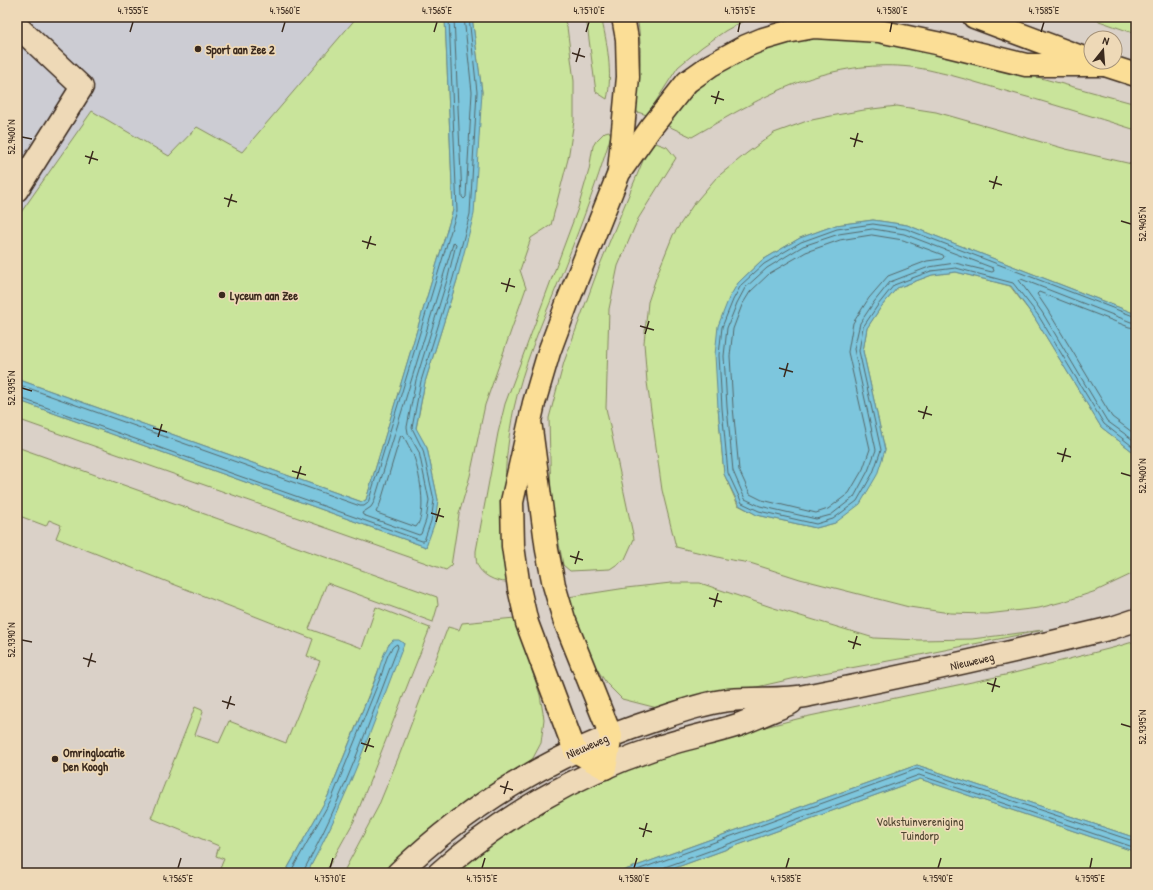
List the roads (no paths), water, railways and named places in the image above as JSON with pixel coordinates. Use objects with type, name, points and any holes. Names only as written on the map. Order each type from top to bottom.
[{"type":"main road","points":[[618,173],[628,77],[627,39],[623,17]]},
{"type":"main road","points":[[979,18],[1083,57]]},
{"type":"main road","points":[[530,421],[547,550],[554,585],[564,619],[611,736],[605,768],[575,751],[527,623],[512,546],[512,502],[530,421],[534,403],[549,352],[618,173],[687,82],[711,65],[746,46],[787,32],[814,27],[879,31],[1026,65],[1083,63]]},
{"type":"main road","points":[[1121,70],[1136,75]]},
{"type":"street","points":[[17,26],[82,87],[17,190]]},
{"type":"street","name":"Nieuweweg","points":[[398,873],[452,826],[522,779],[575,751],[611,736],[670,715],[729,700],[807,696],[966,662],[1112,628],[1136,620]]},
{"type":"street","name":"Nieuweweg","points":[[439,873],[461,853],[494,829],[566,786],[653,748],[738,725],[807,696]]},
{"type":"water","points":[[445,17],[472,17],[482,92],[474,214],[457,280],[425,382],[416,428],[427,448],[438,500],[435,522],[426,547],[17,400],[17,379],[362,502],[366,500],[453,210]]},
{"type":"water","points":[[873,220],[907,225],[1136,314],[1136,454],[1101,427],[1034,317],[1011,286],[956,272],[932,275],[897,288],[881,307],[867,328],[863,351],[885,450],[877,475],[860,504],[835,523],[816,528],[757,515],[739,505],[724,474],[715,355],[718,326],[729,298],[738,283],[761,261],[800,238],[836,225]]},
{"type":"water","points":[[393,640],[399,640],[404,644],[335,818],[307,873],[285,873],[328,796],[377,675],[383,656]]},
{"type":"water","points":[[917,765],[1136,838],[1136,852],[920,779],[661,873],[617,873]]},
{"type":"place","name":"Sport aan Zee 2","points":[[198,49]]},
{"type":"place","name":"Lyceum aan Zee","points":[[222,295]]},
{"type":"place","name":"Omringlocatie Den Koogh","points":[[55,759]]},
{"type":"park label","name":"Volkstuinvereniging Tuindorp","points":[[920,828]]}]
